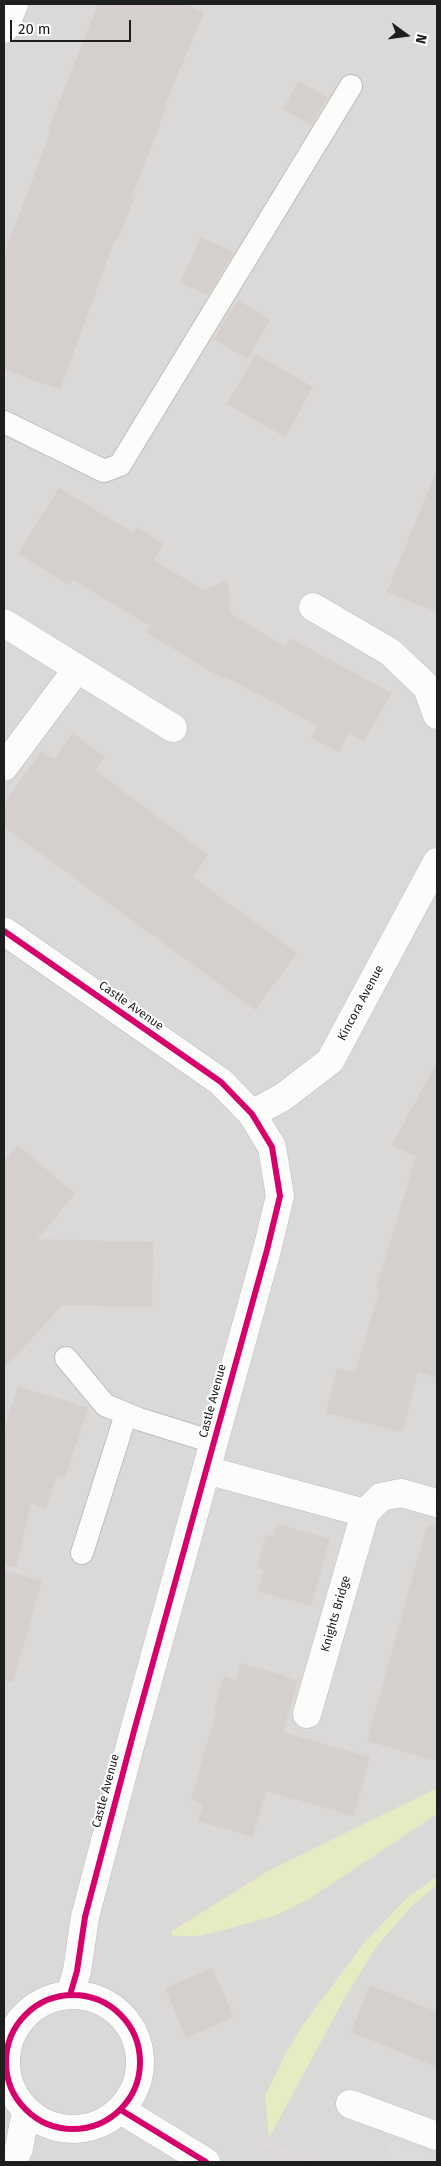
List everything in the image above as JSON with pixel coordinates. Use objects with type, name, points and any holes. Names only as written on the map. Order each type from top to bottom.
[{"type":"street","points":[[4,29],[14,4]]},
{"type":"street","points":[[312,608],[390,652],[427,687],[437,715]]},
{"type":"street","points":[[4,623],[173,728]]},
{"type":"street","points":[[4,767],[77,669]]},
{"type":"street","name":"Kincora Avenue","points":[[252,1114],[283,1097],[330,1061],[437,862]]},
{"type":"street","name":"Castle Avenue","points":[[4,931],[221,1082],[252,1114],[272,1147],[280,1196],[267,1250],[88,1907],[77,1971],[70,1995]]},
{"type":"street","points":[[206,1470],[365,1513],[381,1497],[401,1493],[437,1503]]},
{"type":"street","name":"Knights Bridge","points":[[307,1714],[365,1513]]},
{"type":"street","points":[[70,1995],[95,1999],[111,2007],[124,2019],[137,2040],[140,2061],[136,2085],[121,2110],[95,2126],[76,2130],[57,2128],[40,2121],[26,2111],[16,2098],[10,2085],[5,2061],[15,2028],[28,2012],[45,2001],[70,1995]]},
{"type":"street","points":[[350,2104],[437,2136]]},
{"type":"street","points":[[121,2110],[206,2162]]},
{"type":"street","points":[[13,2162],[19,2148],[26,2111]]},
{"type":"lane","points":[[4,422],[104,471],[120,465],[351,86]]},
{"type":"lane","points":[[66,1358],[105,1405],[126,1414],[214,1442]]},
{"type":"lane","points":[[82,1553],[126,1414]]},
{"type":"path","points":[[261,2143],[312,2162]]},
{"type":"shaded area","points":[[4,4],[437,4],[437,2162],[4,2162]]},
{"type":"shaded area","points":[[391,2138],[437,2155],[437,2162],[382,2162]]},
{"type":"green space","points":[[437,1788],[437,1814],[309,1899],[277,1915],[235,1927],[199,1936],[172,1936],[172,1931],[268,1871]]},
{"type":"green space","points":[[437,1876],[437,1885],[412,1906],[376,1947],[343,2001],[269,2138],[265,2096],[286,2053],[303,2025],[365,1942],[405,1900]]},
{"type":"building","points":[[98,4],[184,4],[204,12],[165,105],[167,106],[131,198],[134,199],[117,240],[115,239],[60,390],[4,369],[4,254],[51,131],[48,130]]},
{"type":"building","points":[[299,81],[327,97],[311,125],[283,109]]},
{"type":"building","points":[[201,237],[234,252],[208,295],[180,283]]},
{"type":"building","points":[[238,300],[270,320],[247,359],[214,339]]},
{"type":"building","points":[[256,354],[313,387],[285,437],[227,404]]},
{"type":"building","points":[[437,472],[437,612],[387,592]]},
{"type":"building","points":[[59,488],[134,533],[137,527],[164,544],[154,560],[203,590],[228,580],[230,613],[285,647],[290,638],[391,693],[364,742],[349,733],[339,752],[311,738],[318,726],[224,676],[223,679],[146,632],[150,626],[73,580],[70,585],[18,554]]},
{"type":"building","points":[[73,733],[105,757],[95,770],[208,855],[193,877],[297,953],[255,1010],[4,827],[4,803],[42,751],[54,759]]},
{"type":"building","points":[[437,1062],[437,1378],[418,1372],[403,1432],[326,1413],[337,1368],[355,1372],[380,1289],[376,1288],[416,1157],[392,1145]]},
{"type":"building","points":[[18,1145],[75,1194],[37,1239],[153,1242],[152,1307],[62,1305],[4,1369],[4,1161]]},
{"type":"building","points":[[18,1386],[88,1408],[65,1478],[57,1475],[46,1509],[31,1504],[16,1567],[4,1566],[4,1429]]},
{"type":"building","points":[[277,1524],[330,1539],[311,1606],[258,1591],[264,1570],[257,1568],[266,1534],[274,1537]]},
{"type":"building","points":[[427,1525],[437,1526],[437,1761],[367,1741]]},
{"type":"building","points":[[4,1570],[42,1581],[13,1682],[4,1681]]},
{"type":"building","points":[[241,1663],[298,1680],[283,1732],[370,1757],[354,1816],[266,1791],[253,1837],[198,1821],[203,1804],[191,1800],[216,1712],[214,1711],[224,1676],[236,1680]]},
{"type":"building","points":[[212,1968],[234,2017],[186,2038],[165,1988]]},
{"type":"building","points":[[370,1985],[437,2012],[437,2067],[351,2032]]},
{"type":"cycle path","points":[[4,931],[221,1082],[252,1114],[272,1147],[280,1196],[267,1250],[134,1731],[85,1917],[77,1971],[70,1995]]},
{"type":"cycle path","points":[[73,1995],[99,2000],[110,2006],[120,2015],[129,2025],[135,2036],[140,2062],[135,2088],[129,2099],[120,2109],[110,2118],[99,2124],[73,2129],[47,2124],[36,2118],[26,2109],[17,2099],[11,2088],[6,2062],[11,2036],[17,2025],[26,2015],[36,2006],[47,2000],[73,1995]]},
{"type":"cycle path","points":[[121,2110],[206,2162]]}]
